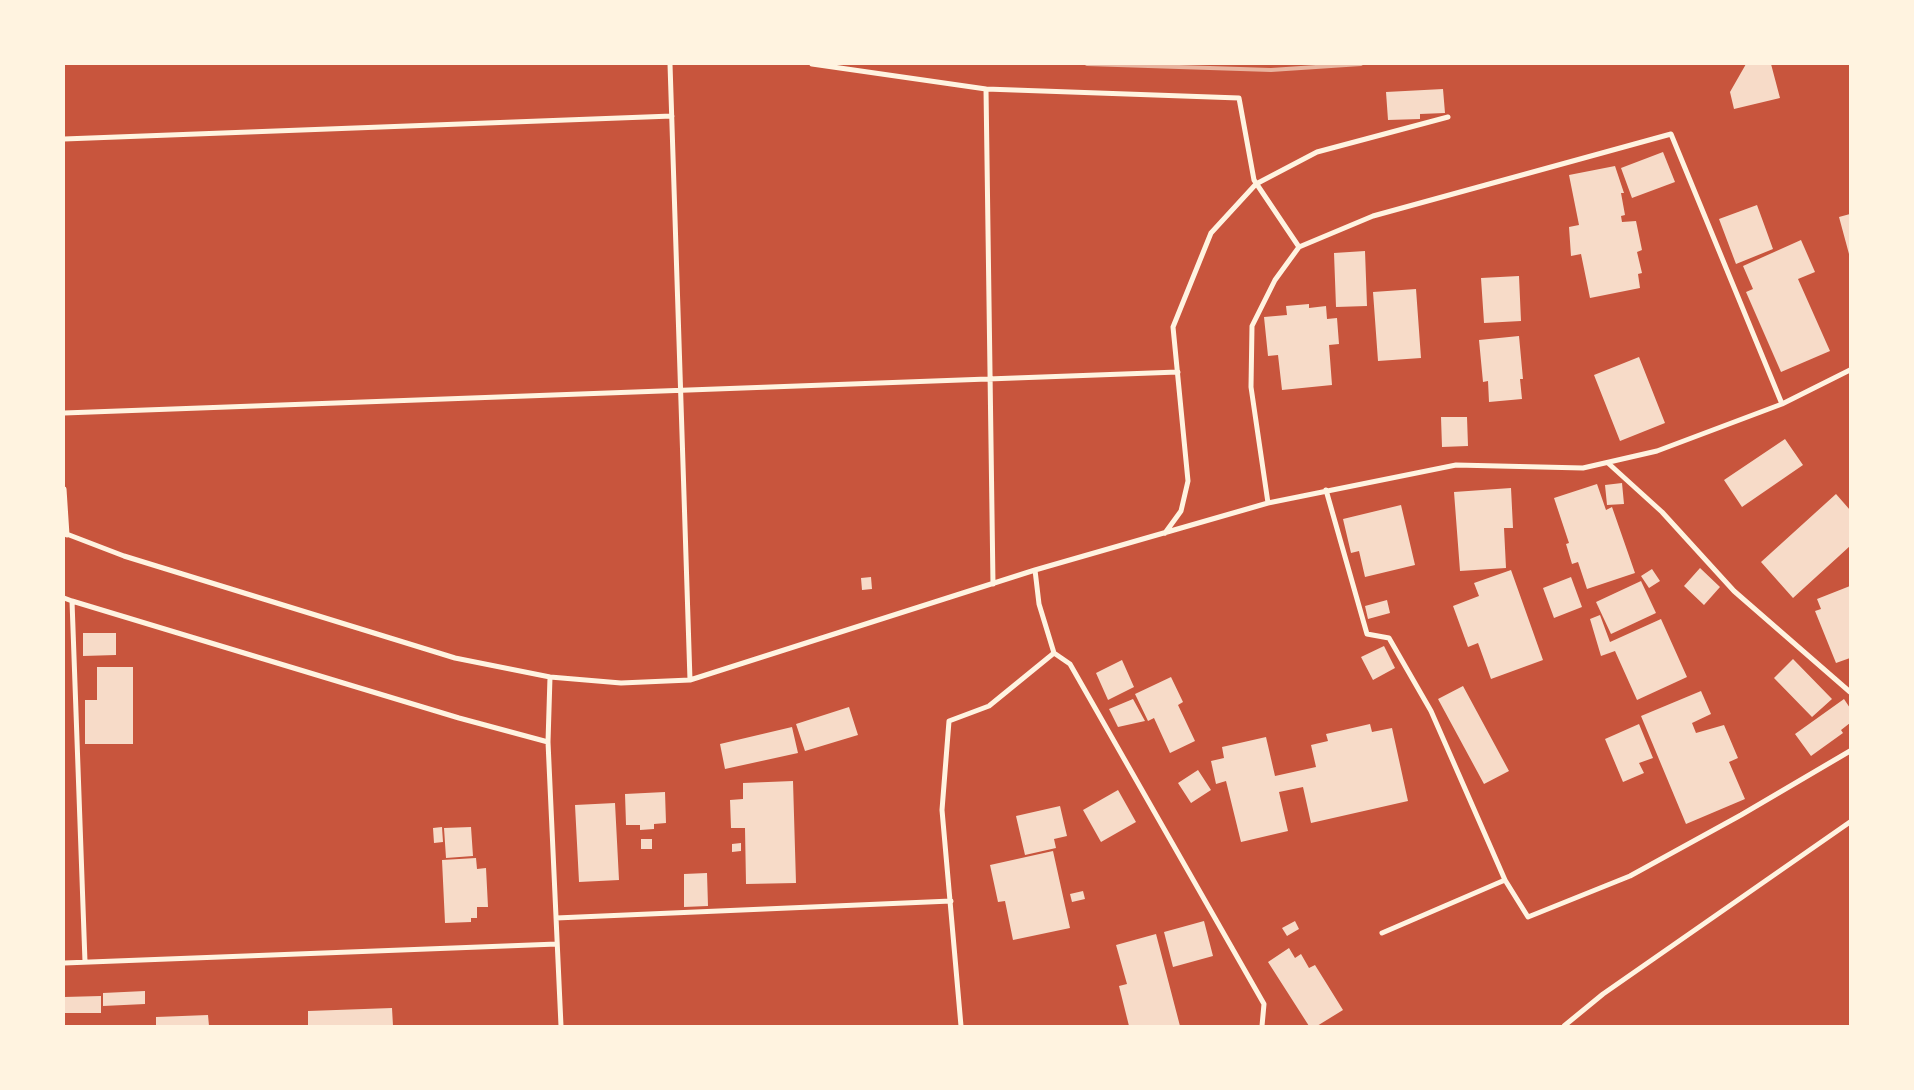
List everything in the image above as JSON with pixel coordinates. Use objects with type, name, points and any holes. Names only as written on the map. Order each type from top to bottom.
[{"type":"street","points":[[670,64],[690,680]]},
{"type":"street","points":[[812,64],[986,89],[1239,98],[1256,184],[1299,247]]},
{"type":"street","points":[[986,89],[993,584]]},
{"type":"street","points":[[64,139],[672,116]]},
{"type":"street","points":[[1165,533],[1181,511],[1188,481],[1173,327],[1210,233],[1256,184],[1317,152],[1448,117]]},
{"type":"street","points":[[1268,503],[1251,386],[1252,326],[1275,280],[1299,247],[1373,216],[1671,134],[1782,404]]},
{"type":"street","points":[[64,490],[65,534],[124,556],[454,658],[550,677],[621,684],[690,680],[1035,570],[1268,503],[1456,465],[1583,468],[1657,451],[1782,404],[1850,370]]},
{"type":"street","points":[[64,413],[1178,372]]},
{"type":"street","points":[[1608,463],[1662,512],[1734,591],[1850,692]]},
{"type":"street","points":[[1326,490],[1367,634],[1389,638],[1431,711],[1505,880],[1528,917],[1630,876],[1741,815],[1850,751]]},
{"type":"street","points":[[1035,570],[1039,604],[1054,653],[1070,664],[1264,1004],[1262,1026]]},
{"type":"street","points":[[64,598],[459,718],[548,742]]},
{"type":"street","points":[[72,600],[85,962]]},
{"type":"street","points":[[961,1026],[942,810],[950,722],[989,706],[1054,653]]},
{"type":"street","points":[[550,677],[548,742],[561,1026]]},
{"type":"street","points":[[1564,1026],[1604,994],[1850,822]]},
{"type":"street","points":[[1382,933],[1505,880]]},
{"type":"street","points":[[556,918],[950,901]]},
{"type":"street","points":[[64,963],[557,944]]},
{"type":"building","points":[[1746,64],[1771,64],[1780,98],[1734,109],[1730,92]]},
{"type":"building","points":[[1443,89],[1445,113],[1420,114],[1420,119],[1388,120],[1386,92]]},
{"type":"building","points":[[1663,152],[1675,182],[1632,198],[1621,168]]},
{"type":"building","points":[[1615,166],[1624,193],[1621,193],[1625,215],[1621,216],[1622,222],[1636,221],[1642,250],[1637,252],[1642,273],[1638,274],[1640,288],[1590,298],[1581,254],[1571,256],[1569,227],[1579,225],[1569,175]]},
{"type":"building","points":[[1757,205],[1773,249],[1736,264],[1719,219]]},
{"type":"building","points":[[1850,214],[1850,253],[1849,254],[1839,217]]},
{"type":"building","points":[[1801,240],[1815,272],[1798,279],[1830,351],[1781,372],[1746,292],[1753,289],[1743,266]]},
{"type":"building","points":[[1365,251],[1367,306],[1336,307],[1334,253]]},
{"type":"building","points":[[1519,276],[1521,321],[1484,323],[1481,278]]},
{"type":"building","points":[[1416,289],[1421,358],[1378,361],[1373,292]]},
{"type":"building","points":[[1309,304],[1309,308],[1326,306],[1327,319],[1337,318],[1339,344],[1329,345],[1332,385],[1282,390],[1278,355],[1268,356],[1264,317],[1287,315],[1286,306]]},
{"type":"building","points":[[1519,336],[1523,379],[1520,379],[1522,399],[1489,402],[1488,381],[1483,382],[1479,340]]},
{"type":"building","points":[[1639,357],[1665,423],[1620,441],[1594,375]]},
{"type":"building","points":[[1441,417],[1467,417],[1468,446],[1442,447]]},
{"type":"building","points":[[1785,439],[1803,465],[1742,507],[1724,480]]},
{"type":"building","points":[[1622,483],[1624,504],[1607,505],[1605,485]]},
{"type":"building","points":[[1597,484],[1606,510],[1612,507],[1635,573],[1587,589],[1578,562],[1572,564],[1566,544],[1569,543],[1554,498]]},
{"type":"building","points":[[1511,488],[1513,528],[1504,528],[1506,568],[1460,571],[1454,492]]},
{"type":"building","points":[[1836,494],[1850,510],[1850,546],[1793,598],[1761,562]]},
{"type":"building","points":[[1401,505],[1415,565],[1365,577],[1359,551],[1351,553],[1343,519]]},
{"type":"building","points":[[1700,568],[1720,587],[1704,605],[1684,586]]},
{"type":"building","points":[[1652,569],[1660,581],[1649,588],[1641,576]]},
{"type":"building","points":[[1511,570],[1543,660],[1491,679],[1478,643],[1468,647],[1453,606],[1479,596],[1474,583]]},
{"type":"building","points":[[871,577],[872,589],[862,590],[861,578]]},
{"type":"building","points":[[1571,577],[1582,607],[1554,618],[1543,588]]},
{"type":"building","points":[[1641,581],[1656,613],[1611,634],[1596,602]]},
{"type":"building","points":[[1850,586],[1850,658],[1836,663],[1815,611],[1821,609],[1817,599]]},
{"type":"building","points":[[1387,600],[1390,613],[1368,619],[1365,606]]},
{"type":"building","points":[[1600,615],[1610,642],[1661,619],[1687,677],[1637,700],[1615,651],[1601,656],[1590,619]]},
{"type":"building","points":[[83,633],[116,633],[116,655],[83,656]]},
{"type":"building","points":[[1384,646],[1395,668],[1373,680],[1361,657]]},
{"type":"building","points":[[1793,659],[1832,699],[1812,717],[1774,678]]},
{"type":"building","points":[[1122,660],[1134,687],[1108,700],[1096,673]]},
{"type":"building","points":[[97,667],[133,667],[133,744],[85,744],[85,700],[97,700]]},
{"type":"building","points":[[1171,677],[1183,702],[1178,705],[1195,741],[1170,753],[1154,718],[1148,721],[1135,694]]},
{"type":"building","points":[[1463,686],[1509,771],[1484,784],[1438,699]]},
{"type":"building","points":[[1701,691],[1711,714],[1692,723],[1696,733],[1724,725],[1738,758],[1729,762],[1745,799],[1686,824],[1641,716]]},
{"type":"building","points":[[1133,699],[1145,721],[1118,727],[1109,709]]},
{"type":"building","points":[[1844,699],[1850,708],[1850,723],[1841,730],[1843,733],[1811,756],[1795,734]]},
{"type":"building","points":[[849,707],[858,735],[805,751],[796,724]]},
{"type":"building","points":[[1370,724],[1372,732],[1392,728],[1408,801],[1311,823],[1303,787],[1279,792],[1288,831],[1241,842],[1226,781],[1216,784],[1211,761],[1224,758],[1222,747],[1266,737],[1275,776],[1316,767],[1311,745],[1328,741],[1326,734]]},
{"type":"building","points":[[1639,724],[1653,758],[1639,763],[1644,773],[1623,782],[1605,739]]},
{"type":"building","points":[[792,727],[798,753],[725,769],[720,744]]},
{"type":"building","points":[[1198,770],[1211,790],[1191,803],[1178,783]]},
{"type":"building","points":[[793,781],[796,883],[746,884],[745,828],[731,828],[730,800],[743,799],[743,783]]},
{"type":"building","points":[[1118,790],[1136,822],[1101,842],[1083,810]]},
{"type":"building","points":[[665,792],[666,823],[654,824],[654,829],[640,830],[640,825],[626,825],[625,794]]},
{"type":"building","points":[[615,803],[619,880],[579,882],[575,805]]},
{"type":"building","points":[[1060,806],[1067,836],[1054,839],[1056,848],[1025,855],[1016,816]]},
{"type":"building","points":[[442,827],[443,842],[434,843],[433,828]]},
{"type":"building","points":[[471,827],[473,856],[446,858],[444,828]]},
{"type":"building","points":[[641,839],[652,839],[652,849],[641,849]]},
{"type":"building","points":[[741,843],[741,851],[732,852],[732,844]]},
{"type":"building","points":[[1053,851],[1070,928],[1013,940],[1005,901],[998,902],[990,865]]},
{"type":"building","points":[[476,858],[477,869],[486,868],[488,907],[477,907],[477,918],[471,918],[471,922],[445,923],[442,860]]},
{"type":"building","points":[[707,873],[708,906],[684,907],[684,874]]},
{"type":"building","points":[[1083,891],[1085,899],[1072,902],[1070,894]]},
{"type":"building","points":[[1204,921],[1213,956],[1173,967],[1164,932]]},
{"type":"building","points":[[1295,921],[1299,929],[1287,936],[1282,928]]},
{"type":"building","points":[[1156,934],[1180,1026],[1129,1026],[1119,986],[1127,984],[1116,945]]},
{"type":"building","points":[[1289,948],[1295,958],[1301,954],[1309,968],[1315,965],[1343,1010],[1317,1026],[1309,1026],[1268,962]]},
{"type":"building","points":[[145,991],[145,1004],[103,1006],[103,993]]},
{"type":"building","points":[[101,996],[101,1013],[64,1013],[64,997]]},
{"type":"building","points":[[392,1008],[393,1026],[308,1026],[308,1011]]},
{"type":"building","points":[[208,1015],[209,1026],[156,1026],[156,1017]]},
{"type":"railway","points":[[1087,64],[1271,70],[1361,64]]}]
